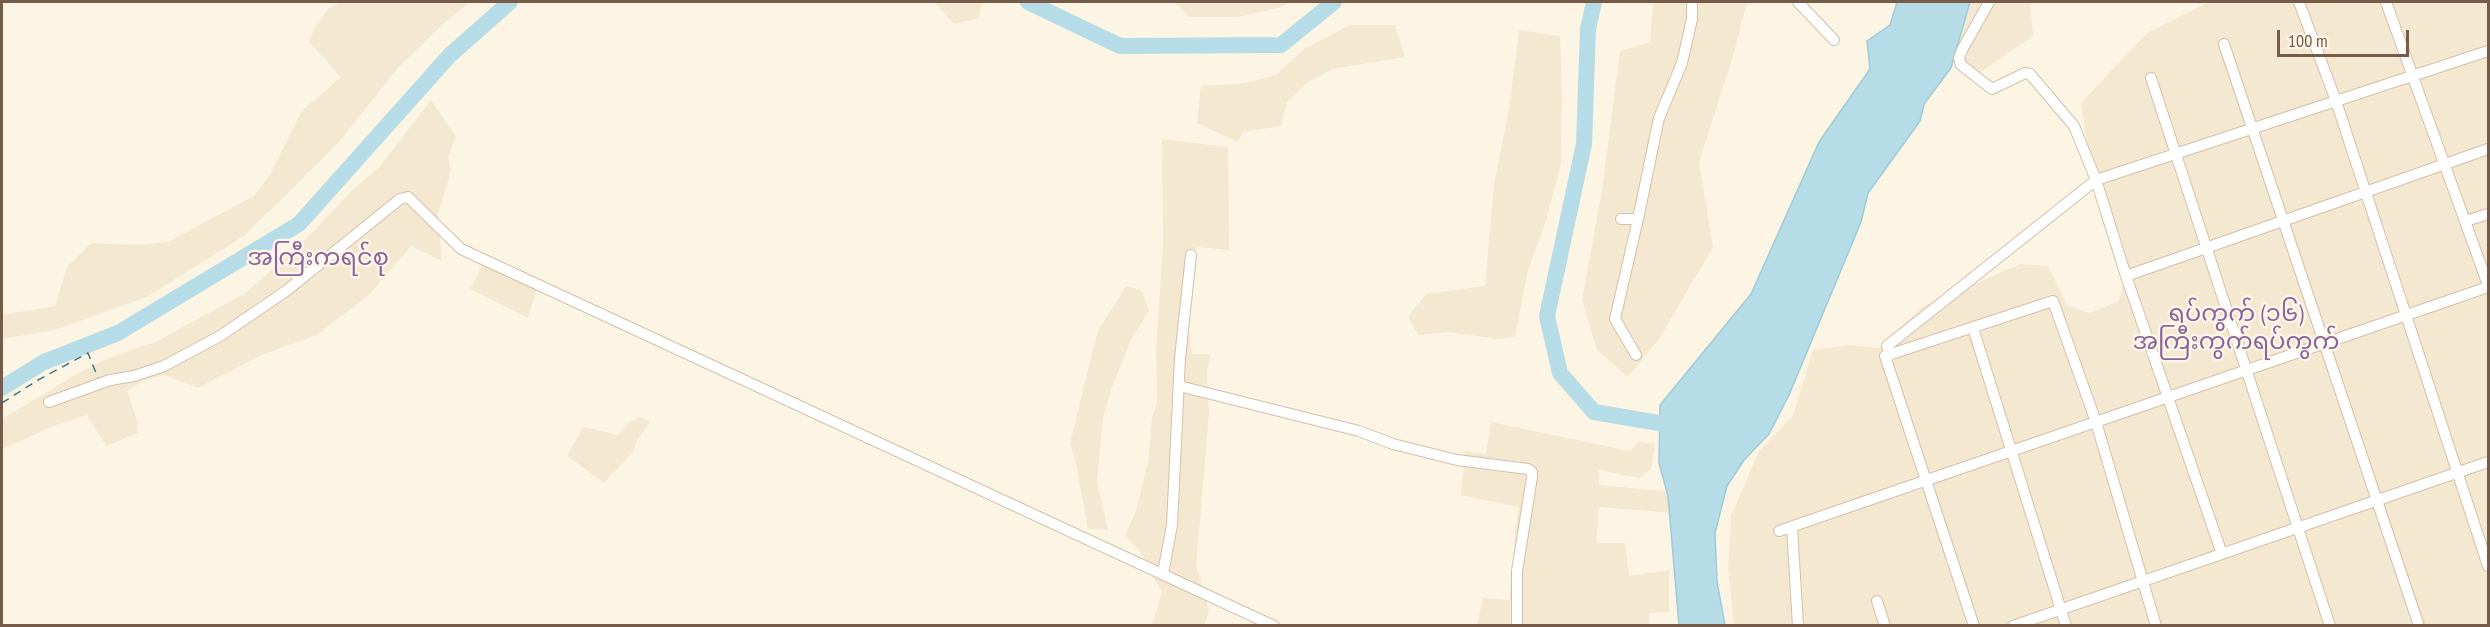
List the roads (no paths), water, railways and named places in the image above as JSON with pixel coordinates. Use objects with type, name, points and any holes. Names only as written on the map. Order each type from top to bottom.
[{"type":"street","points":[[1636,355],[1615,320],[1659,118],[1682,63],[1692,19],[1692,2]]},
{"type":"street","points":[[1798,2],[1834,40]]},
{"type":"street","points":[[1989,2],[1962,50],[1959,58],[1961,65],[1992,89],[2025,73],[2030,74],[2074,126],[2096,180],[2126,276],[2222,554]]},
{"type":"street","points":[[2298,2],[2336,100],[2488,566]]},
{"type":"street","points":[[1779,531],[1925,480],[2012,453],[2488,286],[2386,2]]},
{"type":"street","points":[[2224,44],[2419,626]]},
{"type":"street","points":[[1890,355],[1887,346],[2096,180],[2488,51]]},
{"type":"street","points":[[2151,78],[2330,626]]},
{"type":"street","points":[[2126,276],[2488,149]]},
{"type":"street","points":[[49,402],[110,380],[134,376],[164,366],[220,336],[286,291],[400,199],[408,197],[461,249],[1274,626]]},
{"type":"street","points":[[2466,222],[2488,214]]},
{"type":"street","points":[[1621,219],[1638,219]]},
{"type":"street","points":[[1163,573],[1172,525],[1179,386],[1191,255]]},
{"type":"street","points":[[1974,626],[1885,357],[2053,301],[2096,422],[2157,626]]},
{"type":"street","points":[[1973,328],[2066,626]]},
{"type":"street","points":[[1179,386],[1359,431],[1384,441],[1457,460],[1528,469],[1532,472],[1532,477],[1517,571],[1517,626]]},
{"type":"street","points":[[2013,626],[2488,462]]},
{"type":"street","points":[[1792,526],[1798,626]]},
{"type":"street","points":[[1877,601],[1885,626]]},
{"type":"water","points":[[1897,2],[1970,2],[1951,68],[1924,104],[1920,121],[1868,193],[1861,222],[1789,395],[1769,434],[1744,460],[1727,486],[1715,533],[1717,582],[1725,625],[1679,625],[1668,496],[1659,463],[1660,405],[1751,294],[1819,142],[1870,69],[1867,41],[1890,25]]},
{"type":"waterway","points":[[2,388],[44,362],[118,333],[299,224],[450,55],[510,2]]},
{"type":"waterway","points":[[1028,2],[1120,46],[1281,45],[1334,2]]},
{"type":"waterway","points":[[1594,2],[1588,29],[1584,144],[1547,316],[1560,373],[1594,412],[1682,427]]},
{"type":"district","name":"အကြီးကရင်စု","points":[[318,258]]},
{"type":"district","name":"ရပ်ကွက် (၁၆) အကြီးကွက်ရပ်ကွက်","points":[[2236,328]]}]
